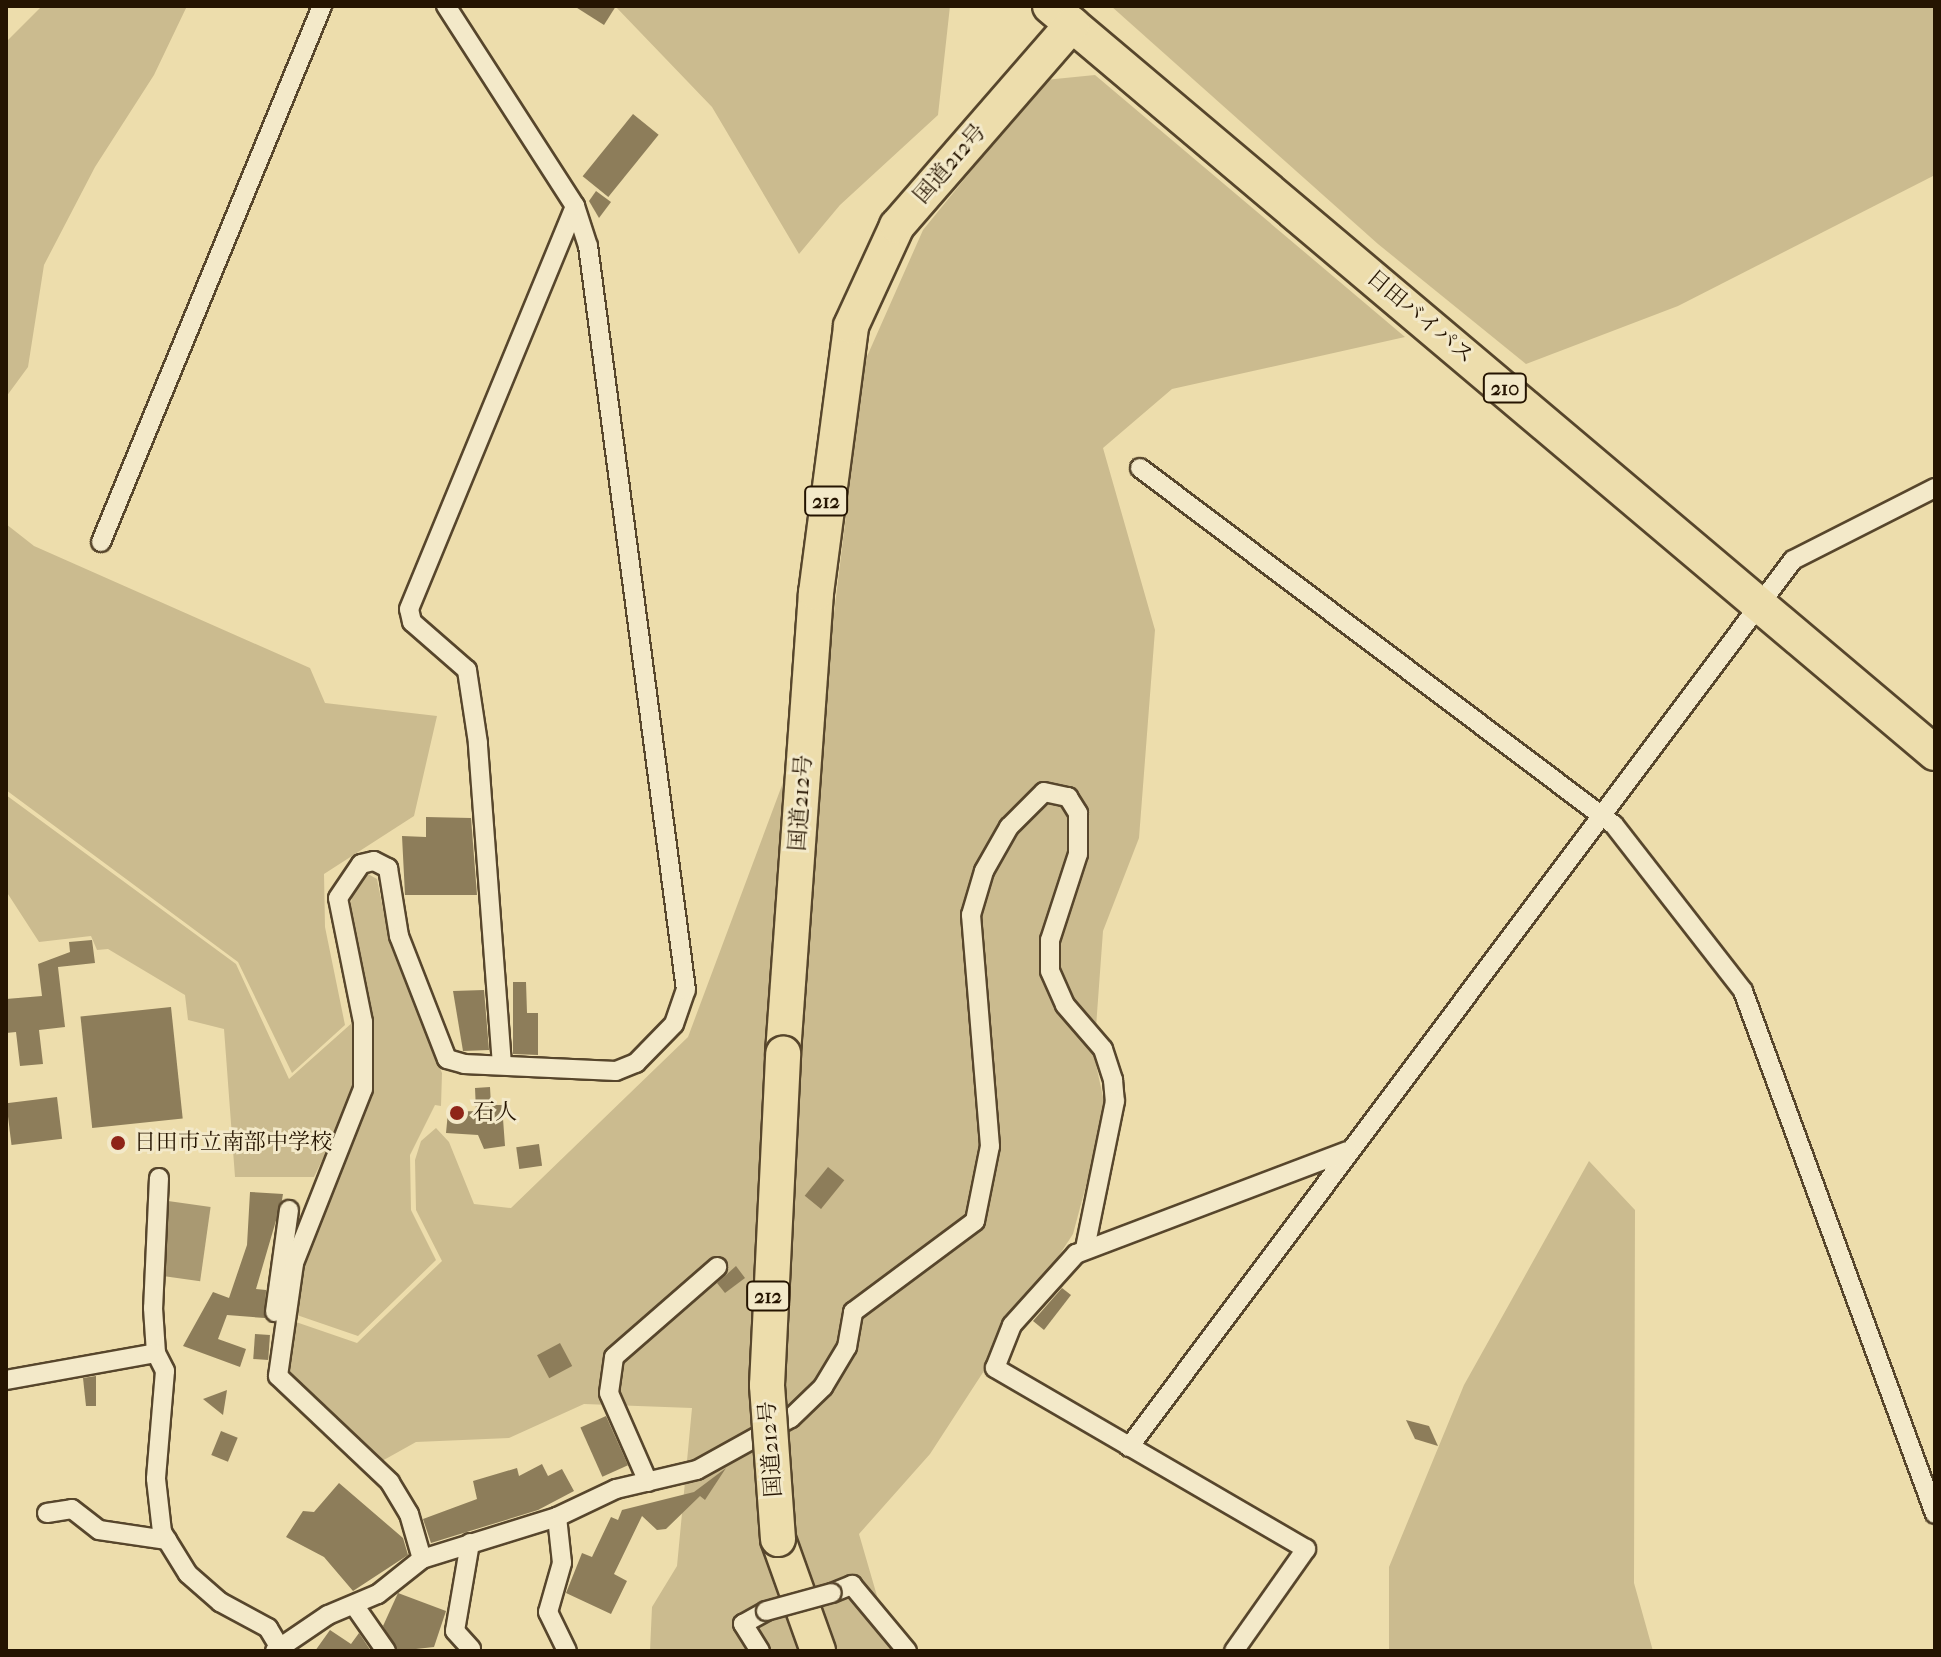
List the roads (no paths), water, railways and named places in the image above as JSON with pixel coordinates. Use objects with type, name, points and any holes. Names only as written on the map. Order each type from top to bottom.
[{"type":"highway","name":"日田バイパス","points":[[1061,16],[1763,604],[1935,753]]},
{"type":"highway","name":"国道212号","points":[[818,1651],[778,1539],[767,1385],[783,1053],[816,593],[851,326],[897,226],[1061,16]]},
{"type":"street","points":[[101,542],[322,6]]},
{"type":"street","points":[[422,1559],[409,1514],[390,1482],[278,1376],[280,1337],[309,1218],[363,1089],[363,1022],[337,916],[338,898],[361,864],[374,861],[388,868],[399,936],[447,1059],[594,1072],[636,1063],[674,1024],[686,990],[588,246],[575,206],[446,6]]},
{"type":"street","points":[[502,1065],[478,743],[467,670],[412,622],[409,609],[575,206]]},
{"type":"street","points":[[1140,468],[1604,817],[1743,991],[1935,1512]]},
{"type":"street","points":[[1129,1447],[1349,1151],[1604,817],[1793,560],[1935,488]]},
{"type":"street","points":[[159,1178],[156,1353],[165,1371],[156,1479],[167,1540],[188,1574],[220,1602],[268,1628],[277,1648],[354,1605],[422,1559],[557,1517],[648,1482],[697,1470],[791,1418],[823,1387],[847,1347],[853,1312],[975,1221],[990,1146],[971,915],[984,871],[1009,827],[1044,792],[1068,797],[1078,813],[1078,854],[1050,940],[1050,971],[1065,1005],[1103,1049],[1113,1080],[1115,1101],[1085,1249]]},
{"type":"street","points":[[1234,1651],[1306,1549],[995,1368],[1012,1325],[1085,1249],[1349,1151]]},
{"type":"street","points":[[280,1337],[274,1324],[289,1210]]},
{"type":"street","points":[[648,1482],[609,1393],[614,1357],[717,1267]]},
{"type":"street","points":[[6,1380],[156,1353]]},
{"type":"street","points":[[47,1513],[72,1509],[99,1530],[167,1540]]},
{"type":"street","points":[[557,1517],[562,1563],[548,1612],[567,1651]]},
{"type":"street","points":[[470,1543],[455,1631],[471,1649]]},
{"type":"street","points":[[760,1651],[743,1624],[766,1611],[852,1585],[907,1651]]},
{"type":"street","points":[[354,1605],[386,1651]]},
{"type":"place","name":"石人","points":[[457,1113]]},
{"type":"place","name":"日田市立南部中学校","points":[[118,1143]]}]
